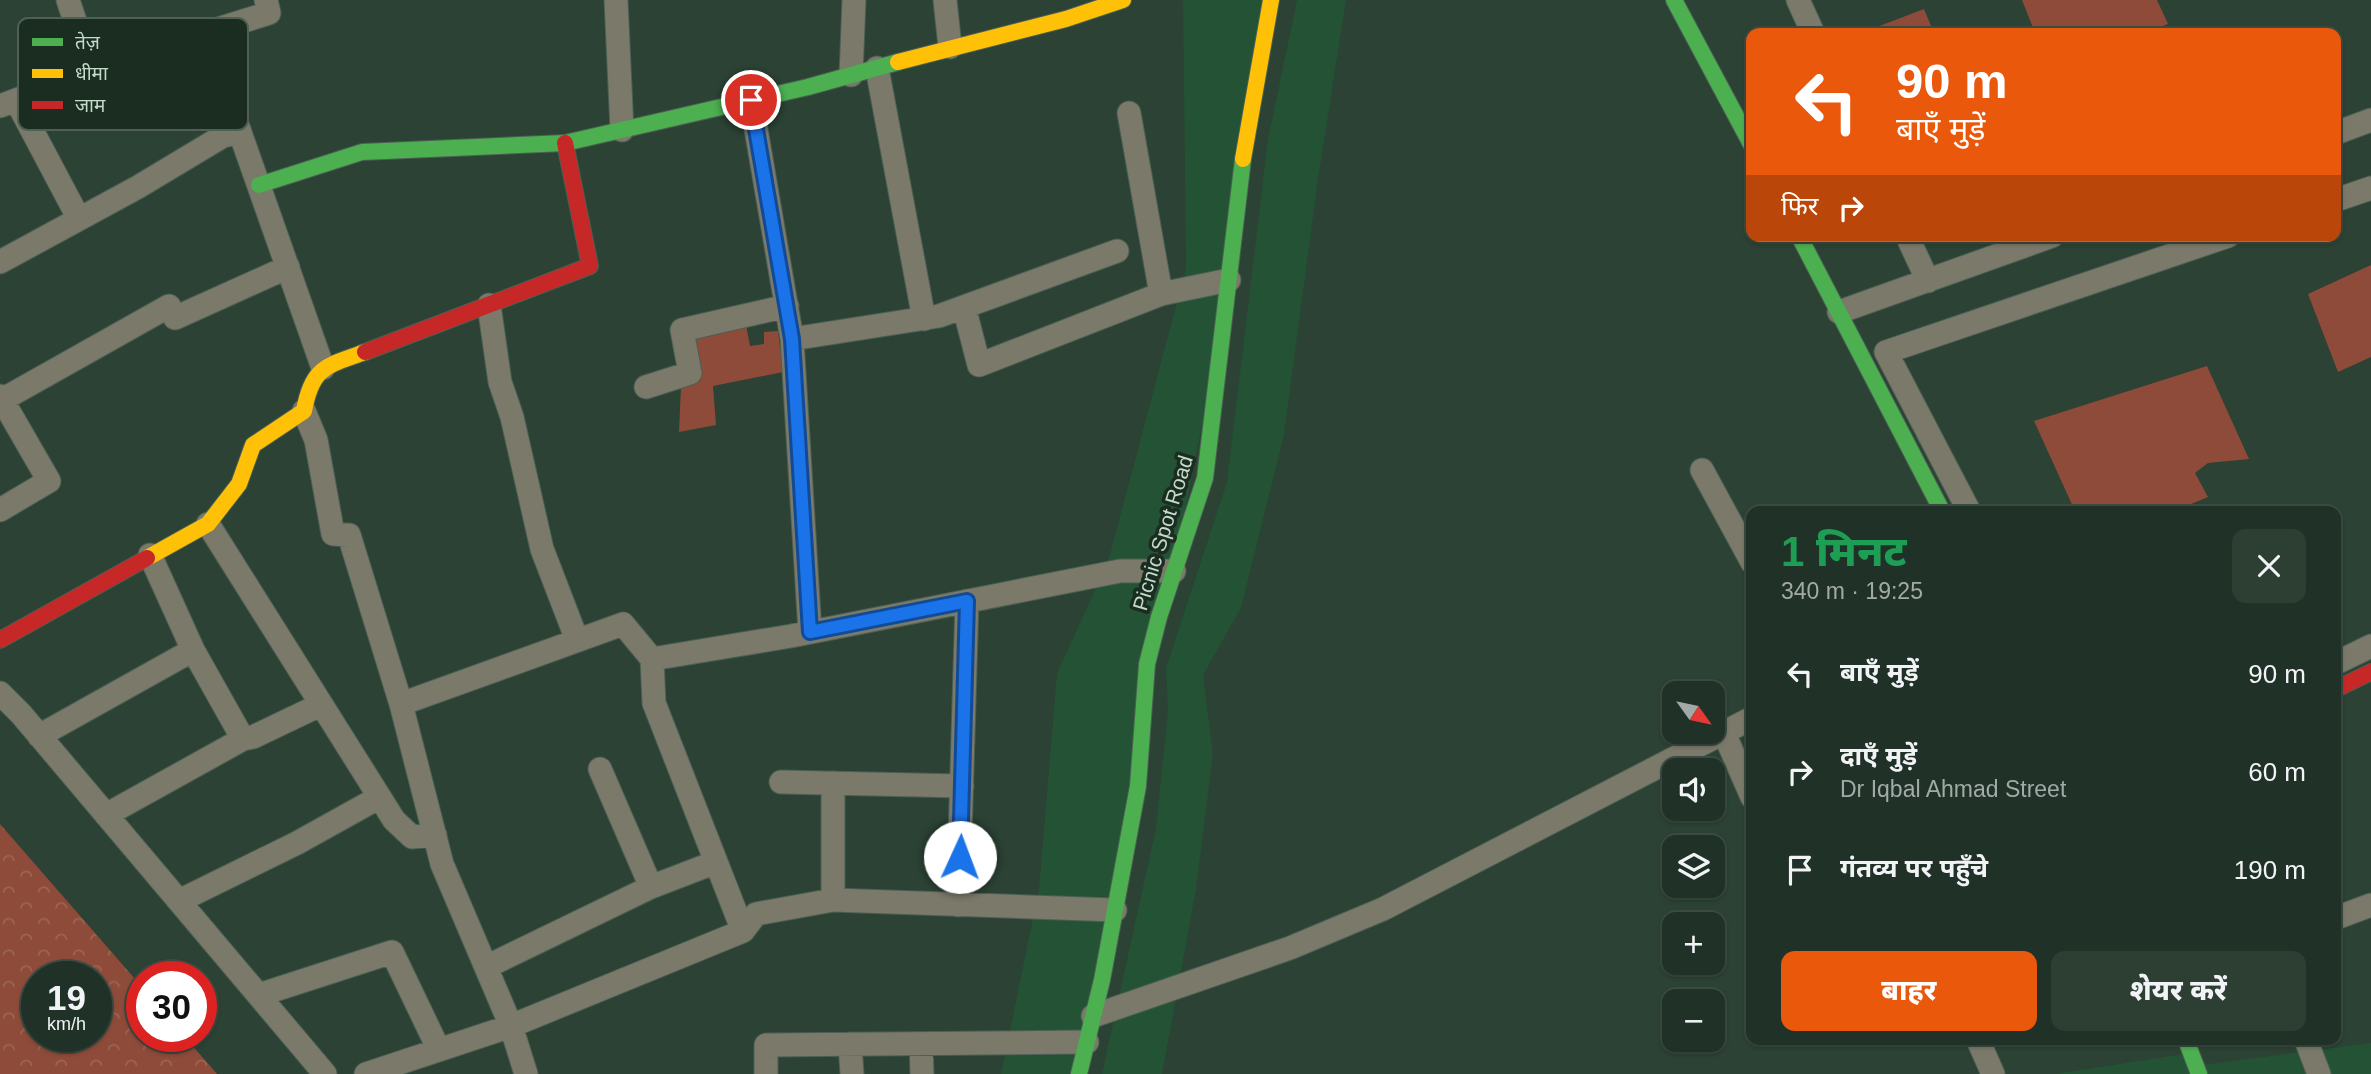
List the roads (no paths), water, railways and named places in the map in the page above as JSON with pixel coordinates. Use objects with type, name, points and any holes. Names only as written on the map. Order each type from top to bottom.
[{"type":"street","points":[[68,0],[74,18]]},
{"type":"street","points":[[248,20],[269,13],[266,0]]},
{"type":"street","points":[[616,0],[622,130]]},
{"type":"street","points":[[851,75],[854,0]]},
{"type":"street","points":[[945,0],[950,47]]},
{"type":"street","points":[[259,185],[362,152],[565,143],[851,75],[1065,10],[1123,0]]},
{"type":"street","name":"Picnic Spot Road","points":[[1079,1074],[1115,911],[1138,786],[1147,664],[1159,617],[1205,478],[1245,138],[1271,0]]},
{"type":"street","points":[[1674,0],[1746,135]]},
{"type":"street","points":[[1798,0],[1811,28]]},
{"type":"street","points":[[877,68],[924,319]]},
{"type":"street","points":[[751,100],[792,339],[810,632]]},
{"type":"street","points":[[8,103],[18,119]]},
{"type":"street","points":[[1129,113],[1161,294]]},
{"type":"street","points":[[2341,131],[2371,120]]},
{"type":"street","points":[[25,130],[79,219]]},
{"type":"street","points":[[0,262],[138,187],[223,136],[240,132],[323,368]]},
{"type":"street","points":[[526,1074],[511,1026],[442,864],[401,704],[349,535],[333,534],[317,440],[304,411],[308,389],[323,368],[590,266],[565,143]]},
{"type":"street","points":[[2341,198],[2371,188]]},
{"type":"street","points":[[1802,242],[1939,506]]},
{"type":"street","points":[[1910,242],[1928,281]]},
{"type":"street","points":[[1839,312],[2035,242]]},
{"type":"street","points":[[1966,506],[1886,352],[2210,242]]},
{"type":"street","points":[[792,339],[939,316],[1117,251]]},
{"type":"street","points":[[0,510],[48,481],[1,399],[169,306],[175,318],[288,267]]},
{"type":"street","points":[[964,307],[979,365],[1161,294],[1230,280]]},
{"type":"street","points":[[489,304],[500,382],[512,417],[542,549],[577,640]]},
{"type":"street","points":[[646,387],[690,373],[682,330],[787,306]]},
{"type":"street","points":[[0,640],[208,524],[239,484],[253,445],[304,411]]},
{"type":"street","points":[[1702,470],[1746,551]]},
{"type":"street","points":[[208,524],[394,820],[412,837],[435,835]]},
{"type":"street","points":[[150,555],[193,650],[243,739]]},
{"type":"street","points":[[652,659],[810,632],[1120,571],[1174,571]]},
{"type":"street","points":[[958,905],[967,601]]},
{"type":"street","points":[[401,704],[623,624],[652,659],[654,703],[743,931]]},
{"type":"street","points":[[2341,661],[2371,646]]},
{"type":"street","points":[[39,736],[193,650]]},
{"type":"street","points":[[2341,687],[2371,672]]},
{"type":"street","points":[[0,692],[326,1074]]},
{"type":"street","points":[[106,815],[243,739],[253,737],[320,705]]},
{"type":"street","points":[[1726,732],[1746,721]]},
{"type":"street","points":[[1726,738],[1746,783]]},
{"type":"street","points":[[1093,1016],[1290,948],[1382,909],[1703,744]]},
{"type":"street","points":[[600,769],[651,887]]},
{"type":"street","points":[[781,782],[962,786]]},
{"type":"street","points":[[833,783],[833,900]]},
{"type":"street","points":[[179,901],[297,843],[378,798]]},
{"type":"street","points":[[486,967],[651,887],[716,862]]},
{"type":"street","points":[[366,1074],[511,1026],[743,931],[756,914],[833,900],[1115,911]]},
{"type":"street","points":[[2341,916],[2371,905]]},
{"type":"street","points":[[259,995],[392,952],[439,1050]]},
{"type":"street","points":[[766,1074],[766,1045],[1087,1042]]},
{"type":"street","points":[[850,1044],[852,1074]]},
{"type":"street","points":[[921,1044],[922,1074]]},
{"type":"street","points":[[1980,1045],[1993,1074]]},
{"type":"street","points":[[2188,1045],[2199,1074]]},
{"type":"street","points":[[2308,1045],[2319,1074]]}]
